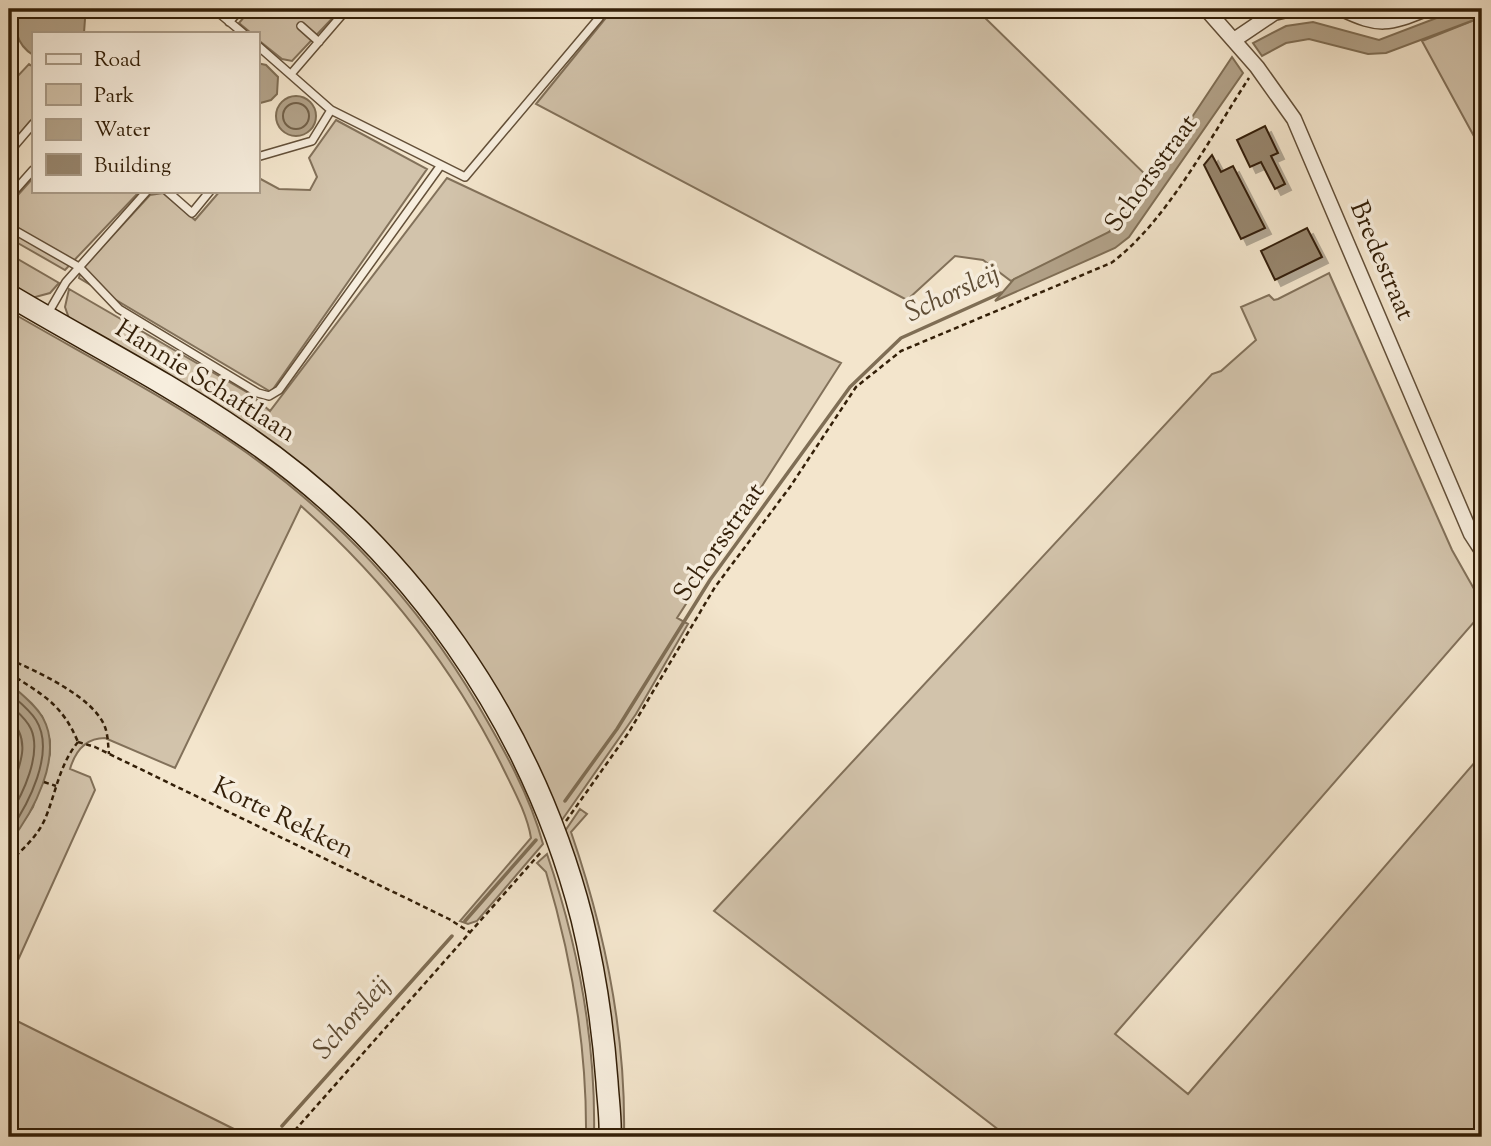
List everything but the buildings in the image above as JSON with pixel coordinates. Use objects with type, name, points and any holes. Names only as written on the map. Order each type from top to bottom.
[{"type":"main road","name":"Hannie Schaftlaan","points":[[9,295],[242,433],[344,514],[408,582],[463,655],[521,752],[555,834],[576,895],[601,1015],[610,1137]]},
{"type":"street","name":"Bredestraat","points":[[1206,9],[1257,66],[1294,118],[1471,534],[1482,551]]},
{"type":"street","points":[[1234,40],[1274,13],[1291,9]]},
{"type":"street","points":[[1342,9],[1370,23],[1388,22],[1426,9]]},
{"type":"lane","points":[[214,9],[242,32]]},
{"type":"lane","points":[[229,22],[240,9]]},
{"type":"lane","points":[[291,74],[347,9]]},
{"type":"lane","points":[[259,47],[331,110],[465,177],[604,9]]},
{"type":"lane","points":[[301,26],[319,42]]},
{"type":"lane","points":[[259,156],[313,141],[331,110]]},
{"type":"lane","points":[[9,152],[32,125]]},
{"type":"lane","points":[[9,227],[79,267],[119,309],[258,393],[269,396],[279,390],[441,165]]},
{"type":"lane","points":[[10,192],[32,171]]},
{"type":"lane","points":[[46,317],[79,267],[146,192]]},
{"type":"lane","points":[[168,192],[192,213],[209,192]]},
{"type":"path","name":"Schorsstraat","points":[[289,1137],[471,933],[586,797],[629,732],[715,587],[790,486],[856,387],[901,351],[1111,263],[1133,246],[1162,209],[1257,66]]},
{"type":"path","points":[[9,659],[64,686],[82,700],[104,725],[109,754]]},
{"type":"path","points":[[9,673],[46,696],[68,718],[78,742],[67,756],[44,821],[30,843],[9,862]]},
{"type":"path","name":"Korte Rekken","points":[[78,742],[109,754],[449,919],[471,933]]},
{"type":"path","points":[[44,782],[56,786]]},
{"type":"green space","points":[[251,9],[341,9],[292,61],[282,59],[259,41],[259,32],[250,32],[239,23]]},
{"type":"green space","points":[[613,9],[976,9],[1151,180],[1127,214],[1107,234],[1011,281],[983,260],[955,256],[907,300],[536,104]]},
{"type":"green space","points":[[1482,17],[1482,151],[1422,41]]},
{"type":"green space","points":[[29,64],[32,66],[32,119],[9,146],[9,71],[17,77]]},
{"type":"green space","points":[[336,120],[427,169],[271,392],[79,278],[81,270],[150,195],[163,193],[195,220],[219,192],[259,192],[259,178],[279,189],[310,190],[317,177],[309,158]]},
{"type":"green space","points":[[447,178],[841,363],[677,618],[688,624],[636,714],[559,821],[535,769],[354,516],[71,324],[65,307],[69,289],[250,394],[270,411]]},
{"type":"green space","points":[[32,179],[32,192],[139,192],[65,270],[9,238],[9,205]]},
{"type":"green space","points":[[9,254],[59,283],[50,293],[28,299],[9,288]]},
{"type":"green space","points":[[1329,273],[1452,550],[1482,603],[1482,613],[1115,1034],[1188,1094],[1482,754],[1482,1137],[1008,1137],[714,911],[1212,374],[1221,371],[1256,340],[1241,307],[1269,295],[1274,300],[1278,299]]},
{"type":"green space","points":[[9,311],[182,410],[273,472],[308,500],[372,562],[429,631],[478,705],[506,755],[531,808],[543,844],[477,921],[468,924],[460,921],[531,838],[523,810],[481,727],[438,658],[388,594],[301,506],[175,768],[105,738],[86,743],[78,752],[70,769],[90,777],[95,790],[9,980],[9,843],[33,807],[50,754],[50,741],[42,716],[9,683]]},
{"type":"green space","points":[[580,809],[587,814],[571,832],[594,907],[611,983],[621,1059],[624,1137],[615,1137],[563,834]]},
{"type":"green space","points":[[547,854],[568,923],[583,994],[592,1065],[594,1137],[586,1137],[581,1037],[570,970],[546,872],[537,863]]},
{"type":"green space","points":[[9,1017],[250,1137],[9,1137]]},
{"type":"water","points":[[20,9],[81,9],[85,19],[84,32],[32,32],[32,54],[19,41],[17,15]]},
{"type":"water","points":[[1460,9],[1482,9],[1482,17],[1386,53],[1368,54],[1309,39],[1286,43],[1262,56],[1253,43],[1286,26],[1313,22],[1379,40]]},
{"type":"water","points":[[1232,57],[1243,73],[1129,237],[1115,248],[995,301],[1014,279],[1113,230],[1135,203]]},
{"type":"water","points":[[259,63],[266,65],[278,77],[277,94],[271,100],[259,103]]},
{"type":"water","points":[[296,96],[310,102],[316,116],[310,130],[296,136],[282,130],[276,116],[282,102]]},
{"type":"water","points":[[9,683],[40,713],[49,733],[50,749],[43,784],[27,816],[9,843]]},
{"type":"waterway","name":"Schorsleij","points":[[565,801],[617,729],[710,580],[850,387],[901,338],[1001,293]]},
{"type":"waterway","name":"Schorsleij","points":[[465,921],[536,840]]},
{"type":"waterway","name":"Schorsleij","points":[[282,1126],[452,936]]}]
